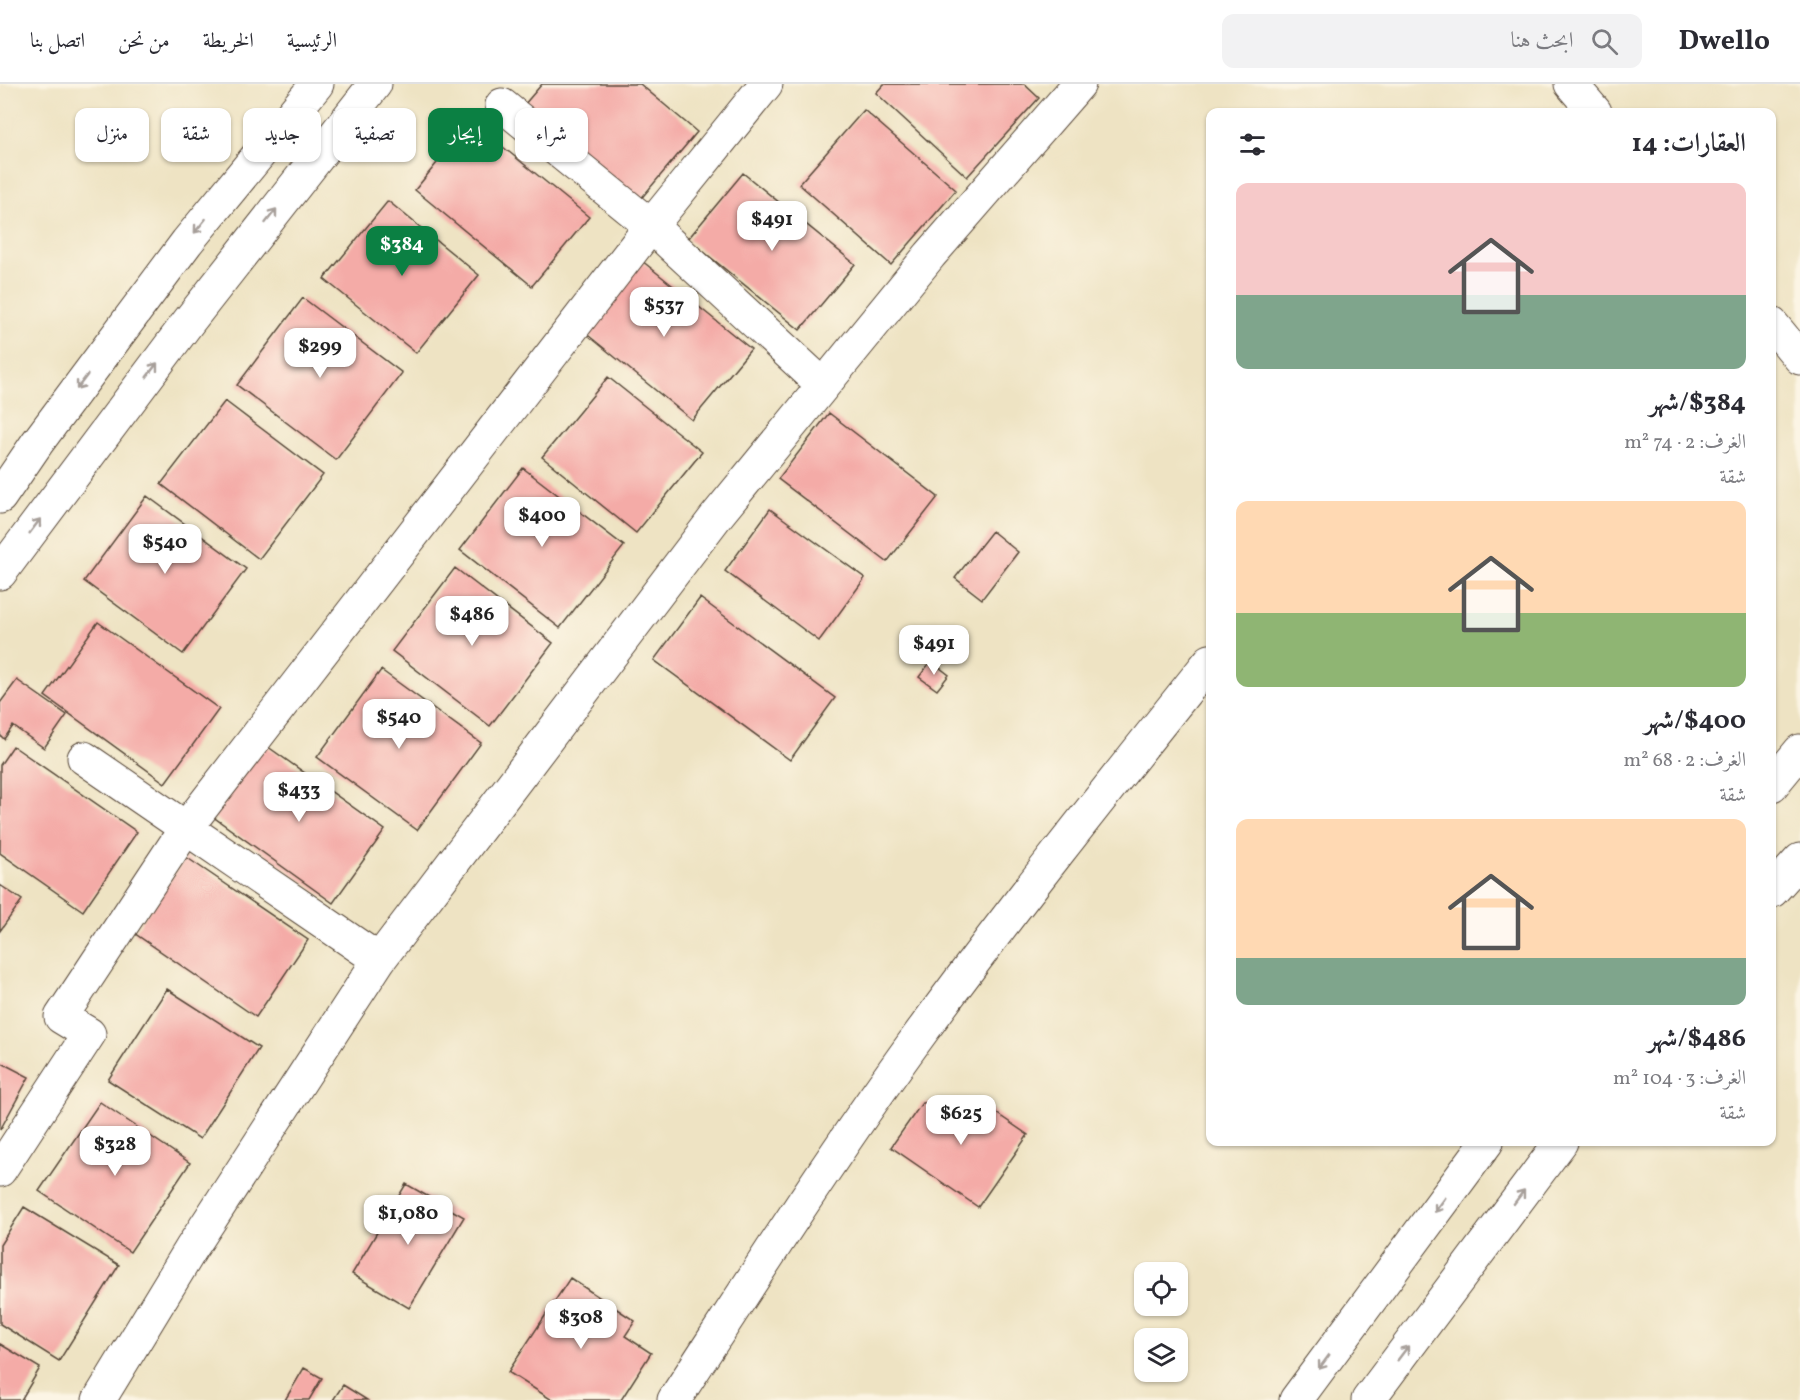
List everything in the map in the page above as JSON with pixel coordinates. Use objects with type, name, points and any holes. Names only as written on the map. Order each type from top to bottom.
[{"type":"street","points":[[0,496],[186,243],[317,84]]},
{"type":"street","points":[[0,573],[189,321],[375,84]]},
{"type":"street","points":[[0,1170],[89,1034],[61,1017],[186,828],[651,226],[766,84]]},
{"type":"street","points":[[99,1400],[191,1249],[379,960],[708,528],[930,255],[1079,84]]},
{"type":"street","points":[[1571,84],[1592,108]]},
{"type":"street","points":[[502,105],[651,226],[823,385]]},
{"type":"street","points":[[1776,329],[1800,358]]},
{"type":"street","points":[[675,1400],[804,1199],[914,1042],[1028,889],[1206,666]]},
{"type":"street","points":[[1776,780],[1800,751]]},
{"type":"street","points":[[84,758],[379,960]]},
{"type":"street","points":[[1776,887],[1800,860]]},
{"type":"street","points":[[1296,1400],[1484,1146]]},
{"type":"street","points":[[1368,1400],[1558,1146]]},
{"type":"building","points":[[542,84],[640,84],[697,132],[639,201],[588,158],[588,108],[528,108],[524,105]]},
{"type":"building","points":[[884,84],[1024,84],[1039,98],[967,177],[876,93]]},
{"type":"building","points":[[864,110],[956,190],[891,265],[799,184]]},
{"type":"building","points":[[503,147],[515,157],[515,162],[521,162],[589,217],[532,286],[415,190],[438,162],[503,162]]},
{"type":"building","points":[[743,173],[855,264],[800,330],[688,239]]},
{"type":"building","points":[[388,201],[479,275],[416,353],[324,279]]},
{"type":"building","points":[[636,256],[751,349],[692,420],[578,327]]},
{"type":"building","points":[[303,298],[402,373],[336,460],[237,385]]},
{"type":"building","points":[[608,377],[702,452],[636,533],[542,457]]},
{"type":"building","points":[[225,401],[323,475],[259,559],[161,484]]},
{"type":"building","points":[[829,413],[938,497],[887,562],[778,479]]},
{"type":"building","points":[[523,468],[624,546],[560,628],[460,550]]},
{"type":"building","points":[[147,496],[246,569],[183,654],[84,581]]},
{"type":"building","points":[[770,509],[865,578],[819,641],[725,571]]},
{"type":"building","points":[[992,531],[1018,552],[982,599],[955,578]]},
{"type":"building","points":[[455,568],[553,643],[490,726],[392,651]]},
{"type":"building","points":[[700,598],[835,698],[790,760],[654,660]]},
{"type":"building","points":[[98,622],[219,709],[165,783],[45,696]]},
{"type":"building","points":[[931,661],[949,675],[937,690],[919,677]]},
{"type":"building","points":[[381,670],[481,743],[417,830],[317,757]]},
{"type":"building","points":[[17,680],[67,715],[44,748],[13,726],[4,739],[0,735],[0,703]]},
{"type":"building","points":[[264,744],[385,830],[333,903],[212,816]]},
{"type":"building","points":[[13,746],[137,832],[83,911],[0,853],[0,765]]},
{"type":"building","points":[[186,857],[308,940],[256,1017],[134,933]]},
{"type":"building","points":[[0,885],[22,900],[0,931]]},
{"type":"building","points":[[167,989],[259,1048],[200,1139],[108,1080]]},
{"type":"building","points":[[0,1062],[29,1077],[0,1130]]},
{"type":"building","points":[[100,1102],[190,1163],[130,1252],[39,1191]]},
{"type":"building","points":[[980,1102],[1028,1135],[978,1207],[891,1147],[922,1103]]},
{"type":"building","points":[[406,1184],[464,1217],[409,1308],[352,1274]]},
{"type":"building","points":[[24,1207],[119,1265],[59,1361],[0,1324],[0,1245]]},
{"type":"building","points":[[570,1278],[635,1321],[625,1336],[651,1353],[621,1400],[552,1400],[508,1372]]},
{"type":"building","points":[[0,1344],[40,1368],[21,1400],[0,1400]]},
{"type":"building","points":[[304,1368],[322,1378],[309,1400],[285,1400]]},
{"type":"building","points":[[343,1385],[367,1400],[333,1400]]}]
